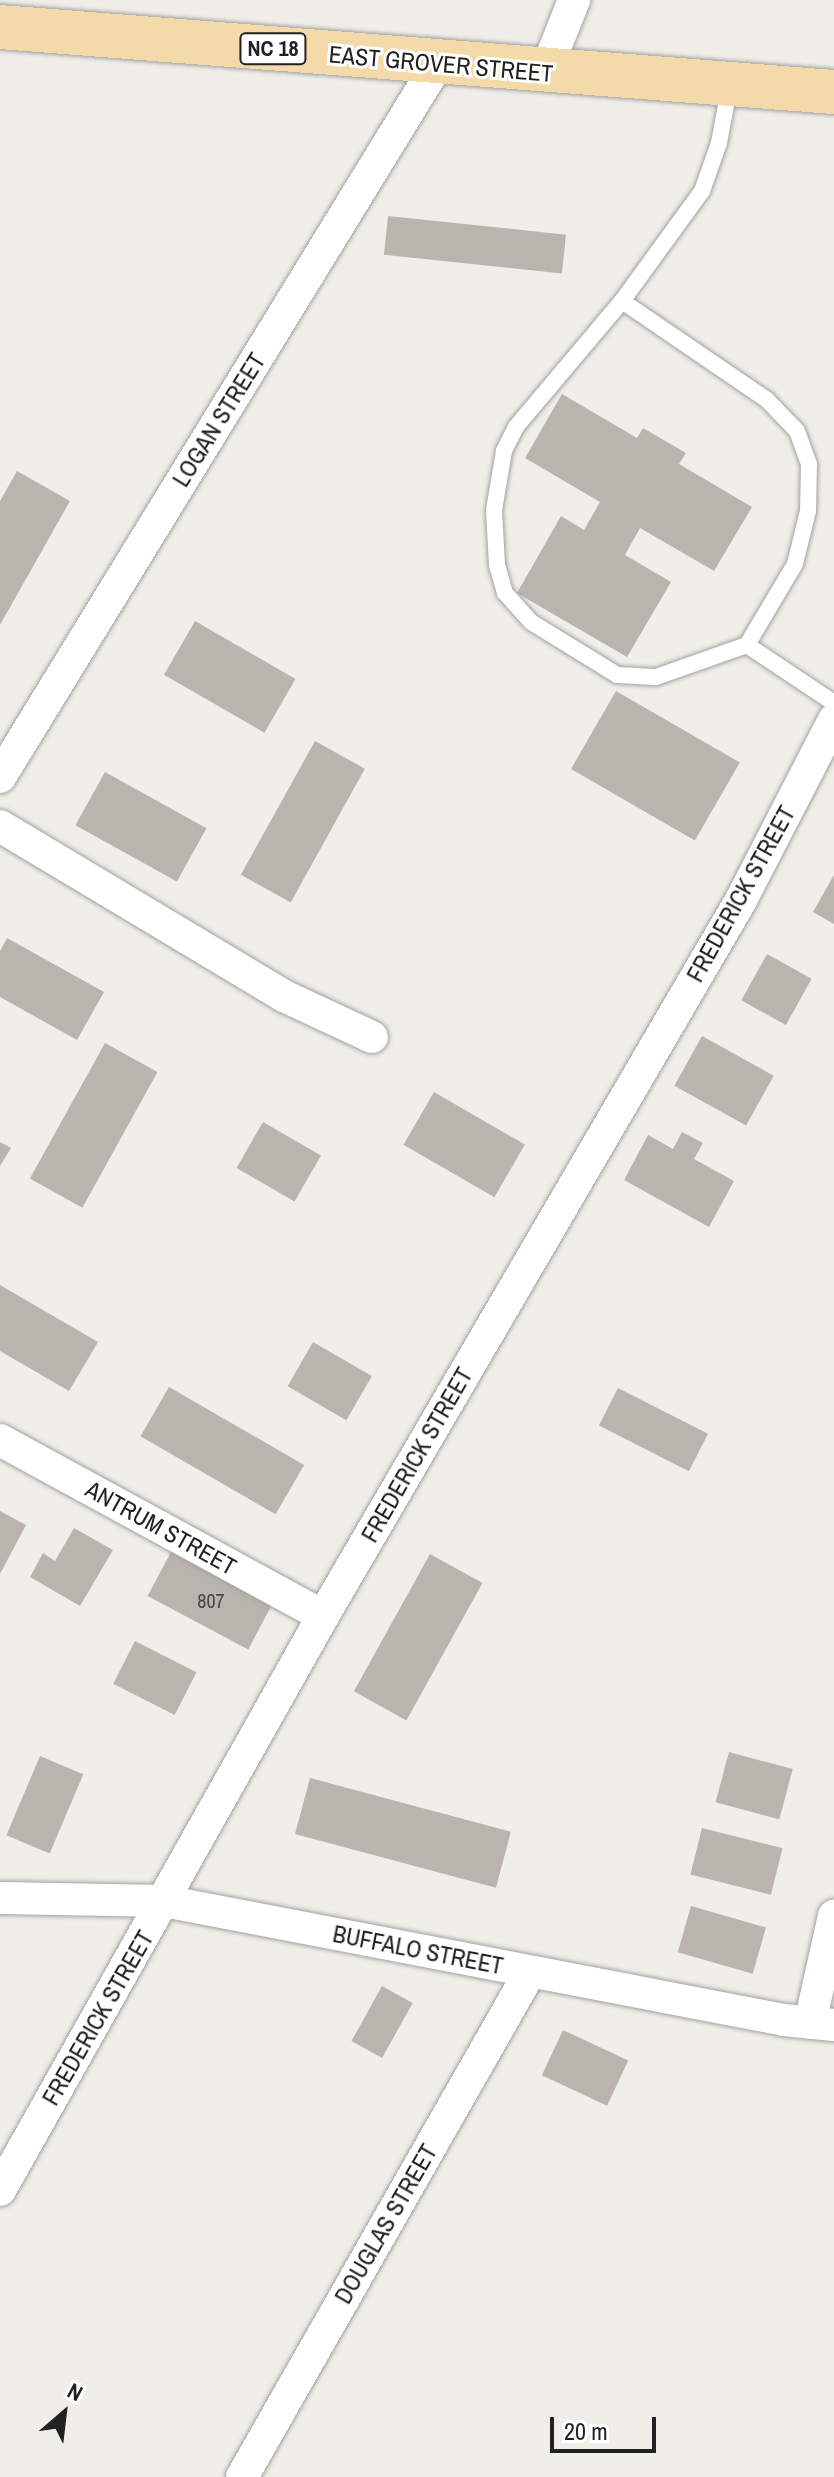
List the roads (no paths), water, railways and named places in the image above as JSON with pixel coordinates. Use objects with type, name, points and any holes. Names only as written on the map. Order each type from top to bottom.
[{"type":"main road","name":"EAST GROVER STREET","points":[[0,27],[545,73],[730,82],[834,92]]},
{"type":"street","points":[[545,73],[574,0]]},
{"type":"street","name":"LOGAN STREET","points":[[0,777],[438,63]]},
{"type":"street","name":"FREDERICK STREET","points":[[0,2190],[323,1616],[741,900],[834,720]]},
{"type":"street","points":[[0,826],[284,996],[372,1037]]},
{"type":"street","name":"ANTRUM STREET","points":[[0,1440],[323,1616]]},
{"type":"street","name":"BUFFALO STREET","points":[[0,1898],[164,1901],[530,1972],[822,2024]]},
{"type":"street","points":[[822,2024],[834,1916]]},
{"type":"street","name":"DOUGLAS STREET","points":[[242,2477],[530,1972]]},
{"type":"lane","points":[[622,301],[767,400],[797,431],[809,464],[808,511],[795,564],[747,645],[656,677],[617,675],[531,622],[505,593],[497,565],[494,510],[504,451],[548,384],[622,301],[702,191],[719,143],[730,82]]},
{"type":"lane","points":[[747,645],[834,703]]}]
